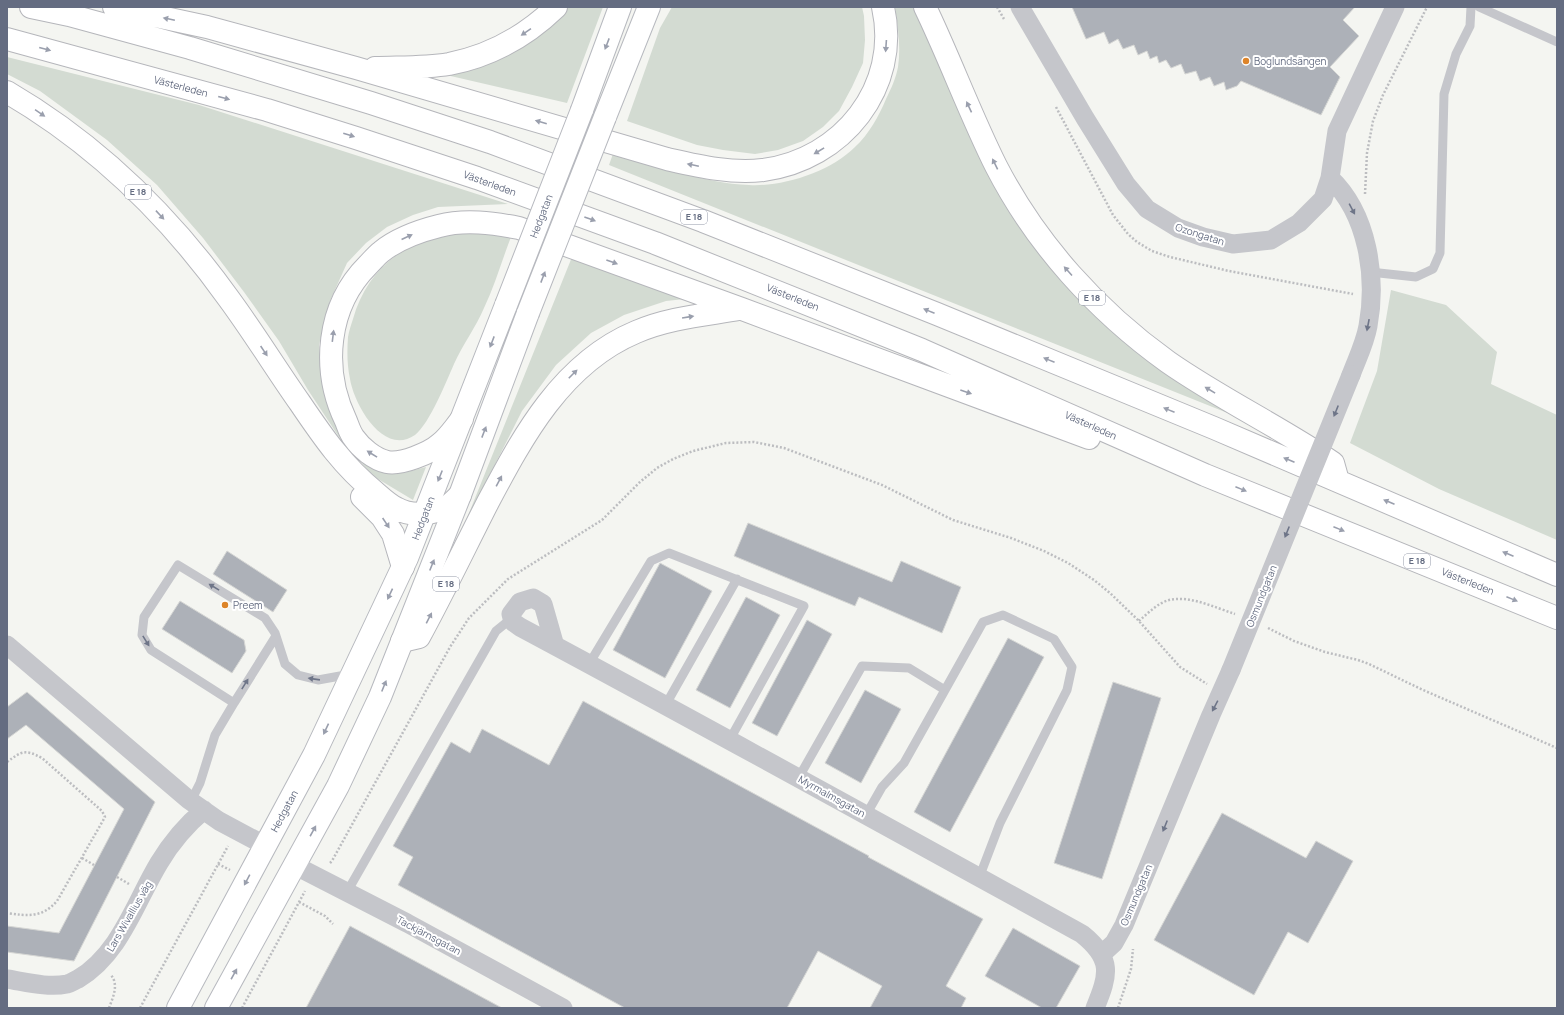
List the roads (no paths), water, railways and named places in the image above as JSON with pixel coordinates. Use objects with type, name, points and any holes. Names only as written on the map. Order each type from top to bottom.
[{"type":"main road","name":"E 18","points":[[31,7],[69,15],[190,48],[371,103],[490,142],[703,221],[938,314],[1338,481],[1557,575]]},
{"type":"main road","points":[[114,7],[207,27],[356,68],[667,159],[698,166],[724,170],[745,171],[784,166],[816,154],[834,141],[857,118],[869,101],[882,71],[886,36],[883,7]]},
{"type":"main road","points":[[356,68],[428,66],[449,64],[470,58],[491,51],[510,42],[528,31],[556,7]]},
{"type":"main road","name":"Hedgatan","points":[[178,1008],[314,755],[405,563],[582,110],[620,7]]},
{"type":"main road","points":[[216,1008],[338,786],[368,722],[460,495],[528,313],[649,7]]},
{"type":"main road","name":"E 18","points":[[925,7],[945,48],[966,100],[997,166],[1024,214],[1058,261],[1092,298],[1124,327],[1167,361],[1206,388],[1309,446],[1333,463],[1338,481]]},
{"type":"main road","name":"Västerleden","points":[[7,39],[267,110],[477,178],[655,243],[922,350],[1205,475],[1557,618]]},
{"type":"main road","name":"E 18","points":[[7,92],[62,127],[92,151],[145,199],[179,235],[230,300],[328,445],[361,481],[386,501],[402,512],[408,514],[437,511],[449,505],[460,495]]},
{"type":"main road","name":"E 18","points":[[462,419],[440,444],[405,462],[388,462],[370,454],[354,438],[340,408],[332,379],[331,354],[334,325],[342,301],[358,275],[381,252],[407,236],[439,225],[468,222],[499,224],[519,228],[742,309],[1068,431],[1188,473],[1205,475]]},
{"type":"main road","name":"E 18","points":[[402,641],[417,638],[419,636],[506,468],[528,431],[545,406],[580,368],[598,353],[616,342],[649,327],[677,319],[742,309]]},
{"type":"main road","points":[[361,481],[359,493],[380,515],[393,534],[405,563]]},
{"type":"main road","points":[[266,846],[294,865]]},
{"type":"street","name":"Ozongatan","points":[[1020,7],[1085,118],[1126,184],[1147,209],[1178,228],[1203,237],[1234,244],[1271,240],[1299,223],[1323,199],[1330,178],[1337,131],[1395,7]]},
{"type":"street","name":"Osmundgatan","points":[[1102,954],[1114,943],[1124,925],[1231,670],[1360,353],[1368,328],[1372,281],[1363,237],[1355,214],[1340,187],[1330,178]]},
{"type":"street","points":[[512,618],[511,614],[520,602],[533,598],[543,604],[555,646]]},
{"type":"street","name":"Myrmalmsgatan","points":[[512,618],[513,622],[520,627],[799,778],[1082,934],[1094,944],[1102,954]]},
{"type":"street","points":[[12,652],[197,806],[219,821],[266,846]]},
{"type":"street","name":"Lars Wivallius väg","points":[[7,979],[50,985],[68,984],[85,974],[101,961],[117,940],[159,862],[186,827],[197,806]]},
{"type":"street","name":"Tackjärnsgatan","points":[[294,865],[348,892],[563,1008]]},
{"type":"street","points":[[1095,1008],[1103,989],[1106,971],[1102,954]]},
{"type":"lane","points":[[1370,272],[1416,277],[1433,269],[1440,253],[1444,94],[1456,54],[1470,26],[1471,7]]},
{"type":"lane","points":[[1479,7],[1557,42]]},
{"type":"lane","points":[[589,664],[651,561],[669,552],[804,606],[729,741]]},
{"type":"lane","points":[[234,703],[151,650],[142,635],[144,617],[178,565],[265,618],[276,636],[285,664],[298,675],[318,680],[353,673]]},
{"type":"lane","points":[[665,706],[737,579]]},
{"type":"lane","points":[[866,815],[882,787],[904,763],[983,622],[1003,615],[1054,639],[1072,666],[1067,690],[1000,823],[980,878]]},
{"type":"lane","points":[[348,892],[496,631],[512,618]]},
{"type":"lane","points":[[197,806],[200,783],[215,735],[276,636]]},
{"type":"lane","points":[[799,778],[862,666],[909,668],[945,690]]},
{"type":"place","name":"Boglundsängen","points":[[1246,61]]},
{"type":"place","name":"Preem","points":[[225,605]]}]
